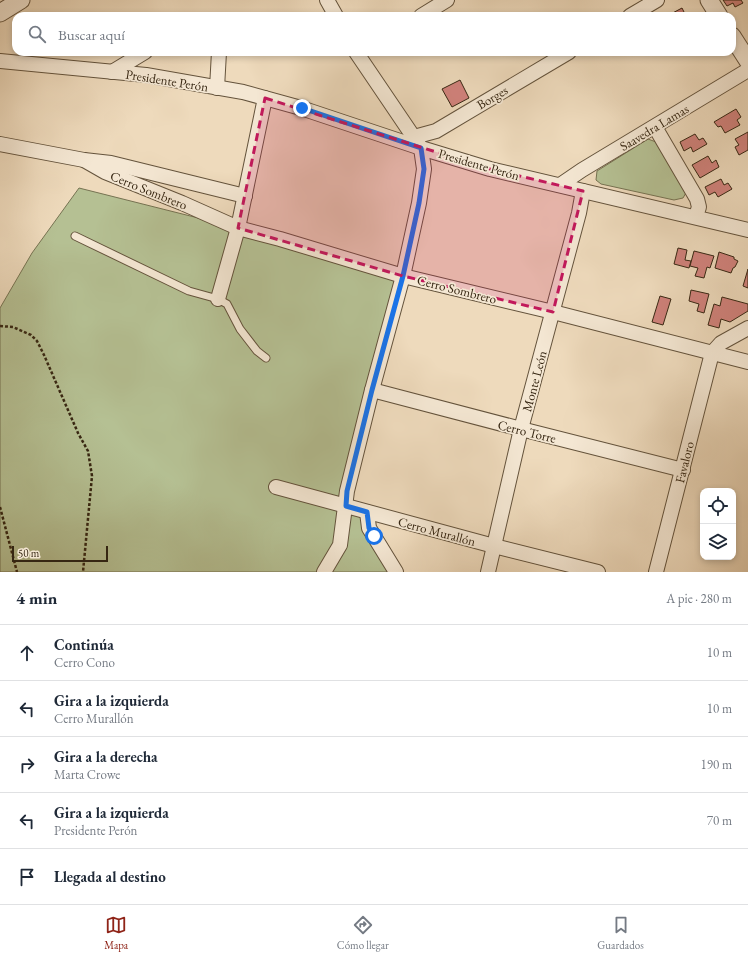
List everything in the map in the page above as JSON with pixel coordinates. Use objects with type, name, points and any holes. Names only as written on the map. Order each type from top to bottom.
[{"type":"street","points":[[0,13],[22,0]]},
{"type":"street","points":[[327,0],[334,12]]},
{"type":"street","points":[[428,12],[447,0]]},
{"type":"street","points":[[637,12],[657,0]]},
{"type":"street","points":[[709,0],[716,12]]},
{"type":"street","points":[[736,42],[748,62]]},
{"type":"street","points":[[112,72],[138,56]]},
{"type":"street","points":[[217,88],[219,56]]},
{"type":"street","points":[[324,572],[340,546],[347,491],[372,390],[403,276],[419,203],[424,169],[417,142],[360,56]]},
{"type":"street","name":"Borges","points":[[417,142],[562,56]]},
{"type":"street","name":"Presidente Perón","points":[[0,61],[146,75],[243,92],[417,142],[490,168],[696,216],[748,230]]},
{"type":"street","name":"Saavedra Lamas","points":[[560,185],[582,170],[748,70]]},
{"type":"street","points":[[218,299],[238,228],[265,98]]},
{"type":"street","points":[[655,127],[697,199],[699,208],[696,216]]},
{"type":"street","name":"Cerro Sombrero","points":[[0,144],[84,160],[111,163],[245,196]]},
{"type":"street","name":"Cerro Sombrero","points":[[84,160],[104,172],[182,203],[238,228],[403,276],[553,312],[748,362]]},
{"type":"street","name":"Monte León","points":[[488,572],[521,429],[584,191]]},
{"type":"street","points":[[712,353],[721,344],[748,328]]},
{"type":"street","name":"Favaloro","points":[[656,572],[712,353]]},
{"type":"street","name":"Cerro Torre","points":[[372,390],[683,470]]},
{"type":"street","name":"Cerro Murallón","points":[[276,487],[494,546],[598,572]]},
{"type":"street","points":[[367,512],[369,528],[396,572]]},
{"type":"lane","points":[[75,236],[189,291],[218,299],[227,304],[240,329],[257,351],[266,358]]},
{"type":"path","points":[[0,326],[13,328],[30,335],[37,341],[78,433],[88,451],[92,476],[82,572]]},
{"type":"path","points":[[0,507],[17,572]]},
{"type":"highlighted area","points":[[265,98],[490,169],[583,191],[553,312],[403,276],[238,228]]},
{"type":"green space","points":[[648,139],[656,142],[687,191],[683,198],[674,200],[601,184],[596,180],[597,171]]},
{"type":"green space","points":[[79,188],[238,228],[403,276],[347,491],[395,572],[0,572],[0,308],[32,253]]},
{"type":"building","points":[[723,0],[741,0],[743,3],[735,7],[733,3],[727,6]]},
{"type":"building","points":[[682,8],[684,12],[674,12]]},
{"type":"building","points":[[460,80],[469,98],[452,107],[442,89]]},
{"type":"building","points":[[736,109],[741,117],[737,120],[740,125],[725,133],[721,126],[718,127],[714,122]]},
{"type":"building","points":[[748,132],[748,150],[739,155],[735,147],[739,145],[735,139]]},
{"type":"building","points":[[695,134],[699,140],[703,138],[707,144],[693,152],[691,147],[684,151],[680,142]]},
{"type":"building","points":[[708,156],[712,163],[716,160],[719,167],[700,178],[692,165]]},
{"type":"building","points":[[721,179],[724,185],[728,183],[732,189],[718,197],[715,192],[709,195],[705,187]]},
{"type":"building","points":[[678,248],[687,250],[685,260],[691,261],[689,268],[674,264]]},
{"type":"building","points":[[694,251],[714,256],[710,268],[707,267],[704,278],[695,276],[698,268],[690,266]]},
{"type":"building","points":[[719,252],[734,257],[734,259],[738,261],[731,273],[715,268]]},
{"type":"building","points":[[748,269],[748,288],[743,286]]},
{"type":"building","points":[[691,290],[709,294],[704,313],[697,311],[699,304],[689,301]]},
{"type":"building","points":[[660,296],[671,299],[663,325],[652,322]]},
{"type":"building","points":[[722,297],[748,304],[748,311],[730,322],[721,319],[719,328],[708,325],[714,304],[720,306]]},
{"type":"route","points":[[302,108],[421,148],[424,169],[419,203],[403,276],[372,390],[347,491],[346,506],[367,512],[369,528],[374,536]]}]
